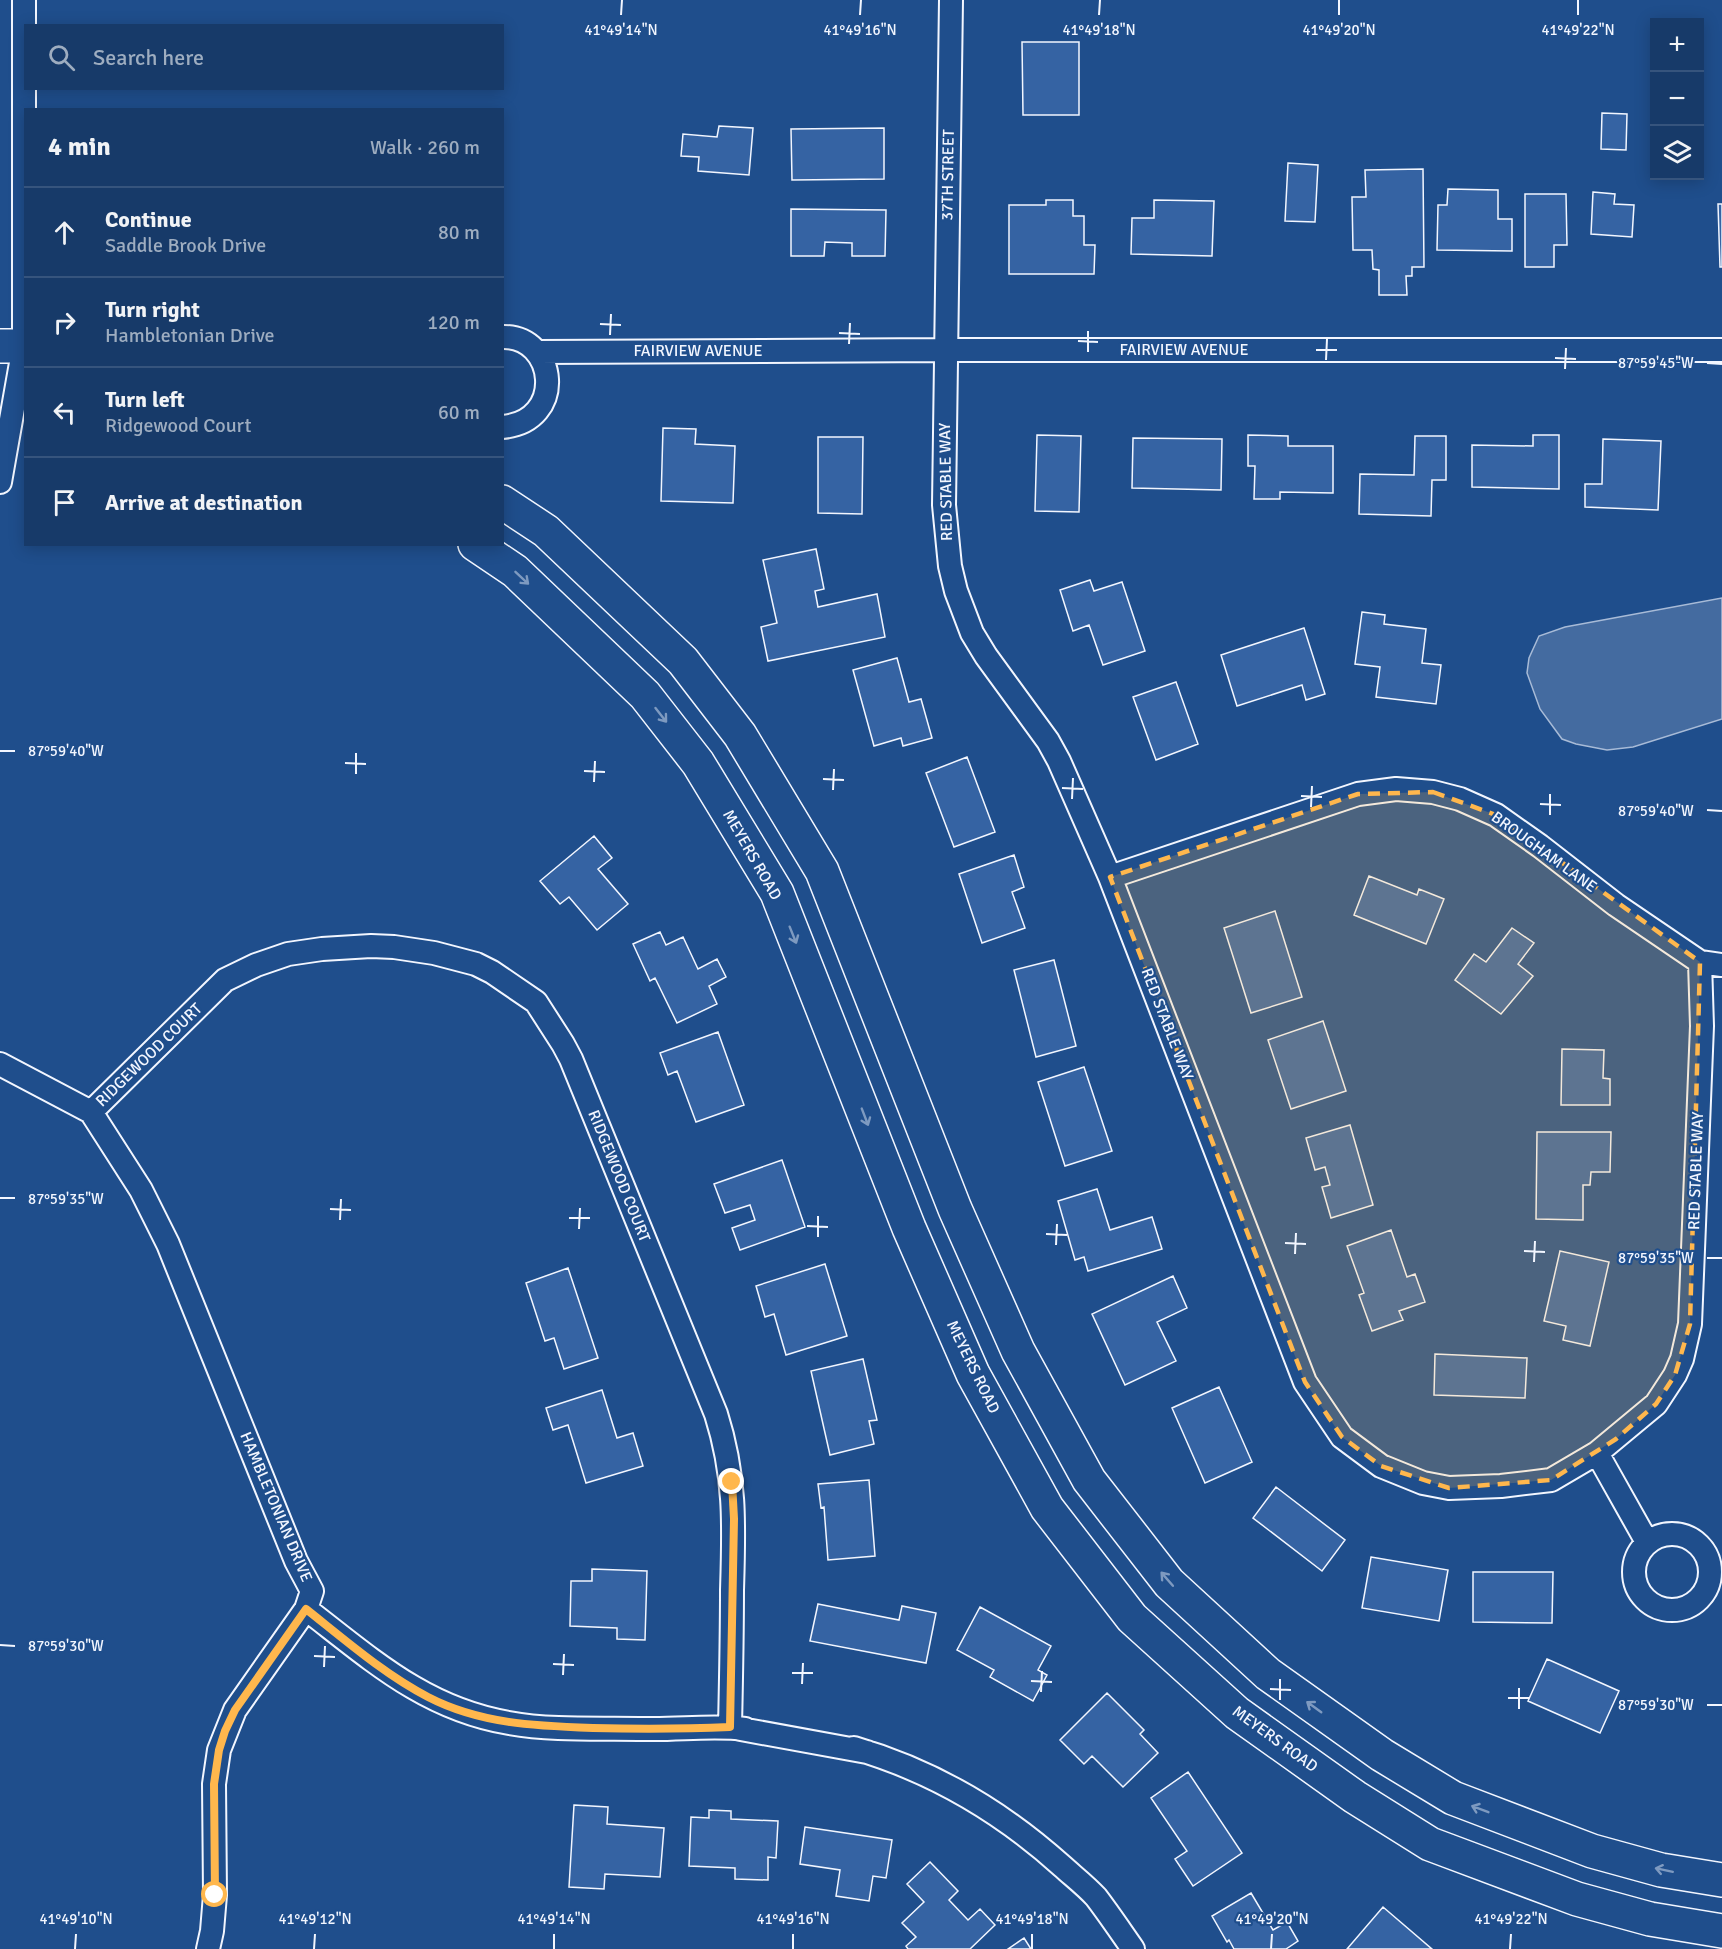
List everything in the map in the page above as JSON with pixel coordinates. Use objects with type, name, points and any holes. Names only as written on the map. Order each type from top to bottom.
[{"type":"street","points":[[0,482],[19,346],[24,0]]},
{"type":"street","name":"37TH STREET","points":[[946,350],[951,0]]},
{"type":"street","name":"FAIRVIEW AVENUE","points":[[504,337],[520,340],[537,352],[1722,350]]},
{"type":"street","name":"RED STABLE WAY","points":[[946,350],[944,505],[946,542],[956,591],[972,633],[1053,751],[1110,877],[1305,1382],[1342,1437],[1381,1466],[1423,1483],[1449,1488],[1501,1486],[1551,1480],[1597,1453],[1656,1404],[1675,1375],[1682,1359],[1690,1324],[1702,1026],[1700,962]]},
{"type":"street","points":[[504,427],[513,426],[532,416],[540,408],[548,386],[547,373],[537,352]]},
{"type":"street","points":[[504,503],[546,531],[683,661],[740,735],[822,871],[956,1209],[1018,1351],[1089,1480],[1169,1583],[1268,1674],[1382,1755],[1453,1798],[1592,1851],[1661,1870],[1722,1880]]},
{"type":"street","name":"MEYERS ROAD","points":[[478,546],[515,571],[645,695],[698,763],[777,893],[909,1228],[973,1374],[1047,1508],[1132,1617],[1237,1713],[1354,1797],[1430,1844],[1576,1899],[1650,1919],[1722,1931]]},
{"type":"street","name":"BROUGHAM LANE","points":[[1110,877],[1358,794],[1396,789],[1433,792],[1460,799],[1496,815],[1616,905],[1700,962],[1722,965]]},
{"type":"street","name":"RIDGEWOOD COURT","points":[[91,1112],[225,980],[256,965],[288,954],[371,946],[434,953],[476,964],[492,972],[536,1002],[571,1059],[716,1414],[725,1442],[732,1482],[734,1519],[730,1727]]},
{"type":"street","name":"HAMBLETONIAN DRIVE","points":[[0,1064],[91,1112],[141,1190],[168,1244],[291,1550],[312,1592],[306,1609]]},
{"type":"street","points":[[1597,1453],[1647,1542]]},
{"type":"street","points":[[208,1949],[215,1895],[214,1784],[219,1750],[235,1710],[306,1609],[391,1675],[429,1698],[488,1719],[532,1726],[668,1730],[730,1727],[867,1752],[916,1770],[971,1798],[1002,1817],[1038,1844],[1095,1896],[1133,1949]]},
{"type":"highlighted area","points":[[1433,792],[1496,815],[1700,962],[1690,1324],[1675,1375],[1656,1404],[1616,1439],[1551,1480],[1449,1488],[1381,1466],[1342,1437],[1305,1382],[1110,877],[1358,794]]},
{"type":"water","points":[[1722,598],[1722,719],[1633,747],[1607,750],[1562,739],[1540,709],[1527,673],[1529,658],[1539,636],[1565,627]]},
{"type":"building","points":[[1022,42],[1079,42],[1079,115],[1023,115]]},
{"type":"building","points":[[1602,113],[1627,114],[1626,150],[1601,149]]},
{"type":"building","points":[[719,126],[753,128],[749,175],[698,171],[699,157],[681,156],[683,134],[717,137]]},
{"type":"building","points":[[884,128],[884,179],[792,180],[791,129]]},
{"type":"building","points":[[1288,163],[1318,165],[1315,222],[1285,221]]},
{"type":"building","points":[[1423,169],[1424,267],[1412,267],[1412,276],[1406,276],[1407,295],[1379,295],[1379,270],[1373,269],[1372,250],[1353,250],[1352,197],[1366,197],[1365,170]]},
{"type":"building","points":[[1448,189],[1498,190],[1498,219],[1512,219],[1512,251],[1437,250],[1438,205],[1447,205]]},
{"type":"building","points":[[1593,192],[1615,194],[1614,204],[1634,205],[1632,237],[1591,234]]},
{"type":"building","points":[[1525,194],[1566,194],[1567,245],[1554,245],[1554,267],[1525,267]]},
{"type":"building","points":[[1046,200],[1073,200],[1073,216],[1084,216],[1084,245],[1095,245],[1094,274],[1009,274],[1009,205],[1046,205]]},
{"type":"building","points":[[1154,200],[1214,201],[1212,256],[1131,254],[1132,218],[1154,218]]},
{"type":"building","points":[[1718,204],[1722,204],[1722,267],[1720,267]]},
{"type":"building","points":[[791,209],[886,210],[885,256],[852,256],[852,243],[825,242],[824,256],[791,256]]},
{"type":"building","points":[[663,428],[696,429],[695,444],[735,446],[733,503],[661,501]]},
{"type":"building","points":[[1037,435],[1081,436],[1079,512],[1035,511]]},
{"type":"building","points":[[1248,435],[1288,436],[1288,446],[1333,446],[1333,493],[1280,492],[1280,499],[1254,499],[1255,466],[1248,466]]},
{"type":"building","points":[[1533,435],[1559,435],[1559,489],[1472,487],[1472,445],[1533,446]]},
{"type":"building","points":[[1415,436],[1446,436],[1446,480],[1432,480],[1431,516],[1359,514],[1360,474],[1414,475]]},
{"type":"building","points":[[818,437],[863,437],[862,514],[818,513]]},
{"type":"building","points":[[1133,438],[1222,439],[1221,490],[1132,488]]},
{"type":"building","points":[[1603,439],[1661,441],[1658,510],[1585,507],[1585,484],[1602,484]]},
{"type":"building","points":[[816,549],[824,589],[815,591],[818,607],[877,594],[885,637],[768,661],[761,627],[777,623],[763,560]]},
{"type":"building","points":[[1090,580],[1094,591],[1122,582],[1145,651],[1103,665],[1089,625],[1073,631],[1060,590]]},
{"type":"building","points":[[1362,612],[1385,615],[1384,624],[1426,629],[1422,663],[1441,665],[1436,704],[1376,697],[1380,667],[1355,664]]},
{"type":"building","points":[[1304,628],[1325,694],[1306,700],[1302,685],[1237,706],[1221,655]]},
{"type":"building","points":[[897,658],[909,702],[921,699],[932,738],[903,746],[901,738],[874,746],[853,670]]},
{"type":"building","points":[[1176,682],[1198,744],[1156,760],[1133,697]]},
{"type":"building","points":[[967,757],[995,832],[954,847],[926,773]]},
{"type":"building","points":[[594,836],[612,858],[598,869],[628,904],[597,930],[569,897],[560,904],[540,881]]},
{"type":"building","points":[[1014,855],[1024,887],[1012,892],[1025,928],[982,943],[959,874]]},
{"type":"building","points":[[1369,876],[1417,895],[1419,889],[1444,899],[1426,944],[1354,915]]},
{"type":"building","points":[[1275,911],[1302,997],[1251,1013],[1224,928]]},
{"type":"building","points":[[1512,928],[1534,943],[1518,964],[1533,976],[1501,1014],[1455,980],[1474,954],[1486,962]]},
{"type":"building","points":[[660,932],[666,945],[683,937],[698,969],[717,959],[726,977],[709,986],[717,1004],[677,1023],[655,978],[650,981],[633,944]]},
{"type":"building","points":[[1054,960],[1076,1046],[1036,1057],[1014,970]]},
{"type":"building","points":[[1323,1021],[1346,1091],[1291,1109],[1268,1040]]},
{"type":"building","points":[[718,1032],[744,1105],[696,1122],[677,1071],[668,1075],[660,1053]]},
{"type":"building","points":[[1562,1049],[1604,1050],[1603,1078],[1610,1079],[1610,1105],[1561,1105]]},
{"type":"building","points":[[1084,1067],[1112,1151],[1065,1166],[1038,1082]]},
{"type":"building","points":[[1350,1125],[1373,1205],[1331,1218],[1322,1187],[1330,1185],[1325,1167],[1315,1170],[1306,1138]]},
{"type":"building","points":[[1537,1132],[1611,1132],[1610,1172],[1591,1172],[1590,1185],[1583,1185],[1583,1220],[1536,1219]]},
{"type":"building","points":[[782,1160],[805,1227],[740,1250],[732,1228],[755,1220],[750,1205],[725,1213],[714,1184]]},
{"type":"building","points":[[1097,1189],[1110,1230],[1152,1217],[1162,1249],[1088,1271],[1084,1257],[1075,1260],[1058,1201]]},
{"type":"building","points":[[1391,1230],[1407,1277],[1415,1274],[1425,1302],[1399,1311],[1403,1320],[1372,1331],[1359,1295],[1364,1293],[1347,1246]]},
{"type":"building","points":[[1560,1251],[1609,1262],[1590,1346],[1563,1340],[1566,1326],[1544,1321]]},
{"type":"building","points":[[825,1264],[847,1336],[786,1355],[774,1314],[765,1317],[756,1286]]},
{"type":"building","points":[[568,1268],[598,1358],[564,1369],[554,1338],[545,1341],[526,1283]]},
{"type":"building","points":[[1173,1276],[1187,1308],[1157,1322],[1176,1361],[1125,1385],[1092,1314]]},
{"type":"building","points":[[1435,1354],[1527,1358],[1525,1398],[1434,1395]]},
{"type":"building","points":[[863,1359],[877,1420],[869,1421],[874,1444],[830,1455],[811,1371]]},
{"type":"building","points":[[1219,1387],[1252,1462],[1205,1483],[1172,1408]]},
{"type":"building","points":[[602,1390],[617,1438],[633,1433],[643,1466],[586,1483],[568,1425],[553,1430],[546,1408]]},
{"type":"building","points":[[869,1480],[875,1556],[828,1560],[824,1507],[821,1508],[818,1484]]},
{"type":"building","points":[[1276,1487],[1345,1540],[1322,1571],[1253,1518]]},
{"type":"building","points":[[1371,1557],[1448,1570],[1439,1621],[1362,1608]]},
{"type":"building","points":[[592,1569],[647,1571],[645,1640],[617,1639],[617,1628],[570,1626],[571,1581],[592,1581]]},
{"type":"building","points":[[1473,1572],[1553,1572],[1552,1623],[1473,1622]]},
{"type":"building","points":[[818,1604],[899,1620],[902,1606],[936,1613],[926,1663],[810,1641]]},
{"type":"building","points":[[980,1607],[1051,1646],[1038,1670],[1047,1675],[1033,1701],[990,1677],[994,1670],[957,1650]]},
{"type":"building","points":[[1547,1659],[1619,1691],[1600,1733],[1528,1701]]},
{"type":"building","points":[[1107,1693],[1144,1730],[1140,1734],[1158,1753],[1123,1787],[1092,1756],[1084,1764],[1060,1740]]},
{"type":"building","points":[[1188,1772],[1242,1853],[1193,1886],[1175,1859],[1187,1851],[1151,1798]]},
{"type":"building","points":[[574,1805],[608,1807],[607,1824],[664,1828],[660,1877],[605,1874],[604,1889],[569,1887]]},
{"type":"building","points":[[709,1810],[731,1811],[731,1819],[778,1821],[776,1858],[768,1857],[768,1880],[735,1879],[735,1868],[689,1866],[691,1817],[709,1818]]},
{"type":"building","points":[[805,1827],[892,1840],[886,1878],[873,1876],[869,1901],[836,1896],[840,1870],[800,1864]]},
{"type":"building","points":[[930,1862],[958,1891],[949,1900],[968,1920],[980,1909],[995,1925],[970,1949],[908,1949],[906,1946],[916,1937],[902,1923],[924,1902],[907,1884]]},
{"type":"building","points":[[1251,1893],[1273,1930],[1287,1922],[1298,1941],[1286,1949],[1234,1949],[1229,1940],[1227,1942],[1212,1916]]},
{"type":"building","points":[[1383,1907],[1432,1949],[1347,1949]]},
{"type":"building","points":[[1024,1938],[1031,1949],[1008,1949]]},
{"type":"route","points":[[215,1895],[214,1784],[219,1750],[225,1731],[235,1710],[306,1609],[391,1675],[429,1698],[488,1719],[532,1726],[668,1730],[730,1727],[734,1519],[732,1482]]}]
